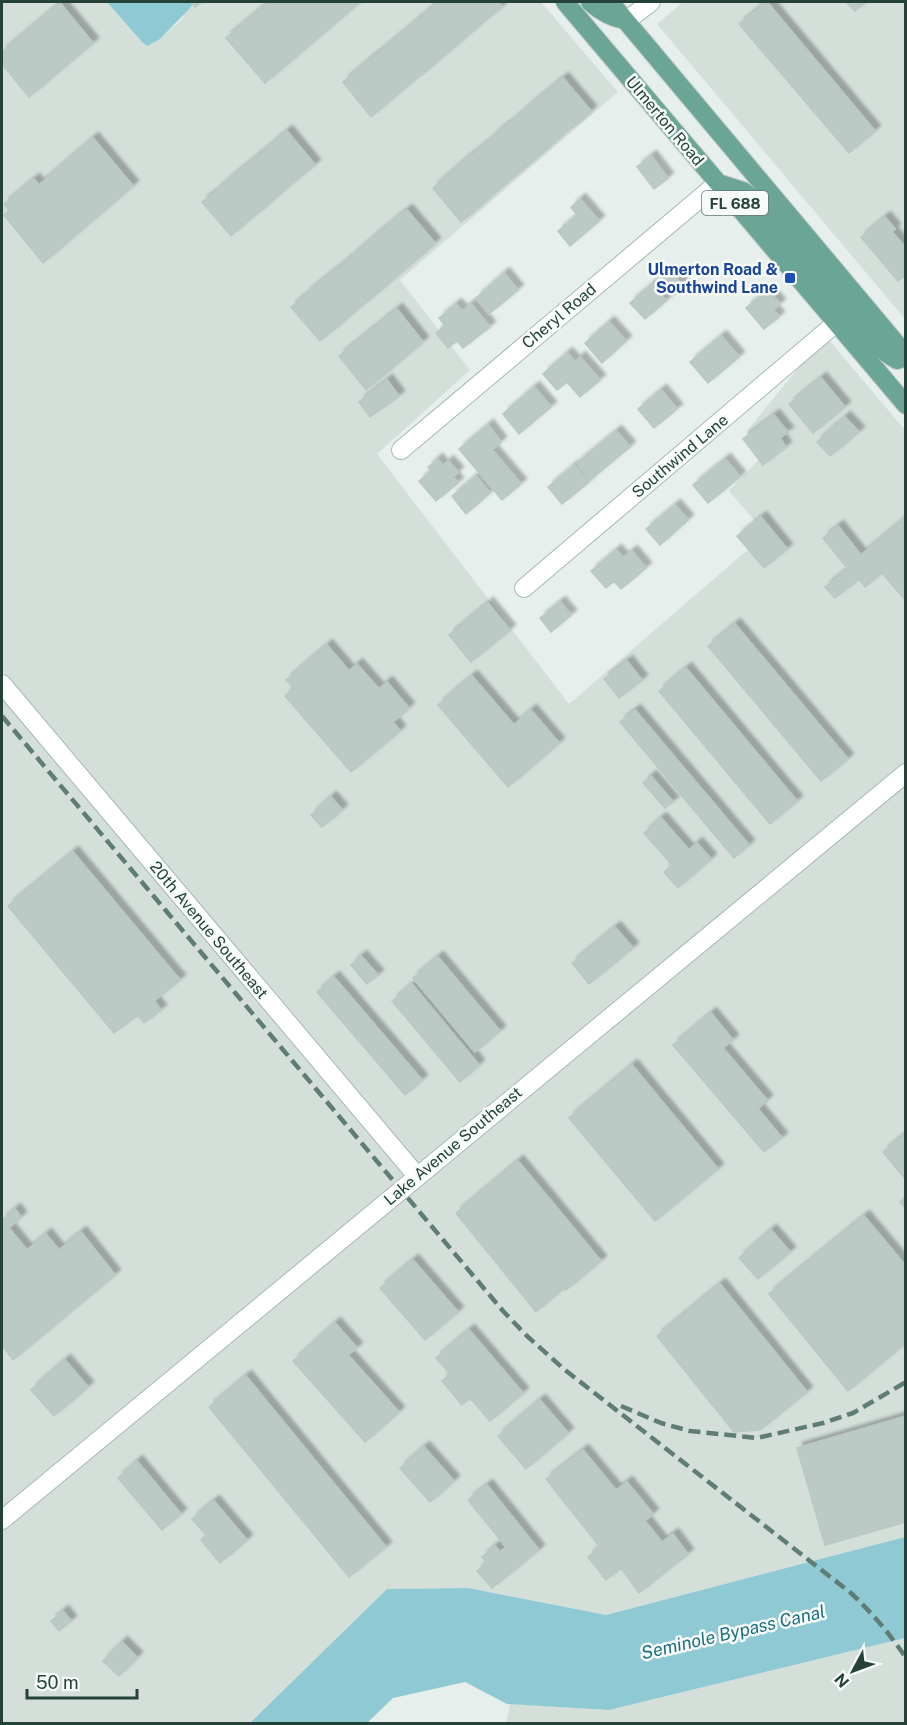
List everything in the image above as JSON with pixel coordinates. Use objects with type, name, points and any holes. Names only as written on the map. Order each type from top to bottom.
[{"type":"main road","name":"Ulmerton Road","points":[[565,2],[906,405]]},
{"type":"main road","points":[[590,2],[612,17],[626,21]]},
{"type":"main road","name":"FL 688","points":[[610,2],[906,356]]},
{"type":"main road","points":[[718,183],[743,191],[754,200],[876,343],[897,360],[906,356]]},
{"type":"street","points":[[626,21],[651,2]]},
{"type":"street","name":"Cheryl Road","points":[[401,450],[718,183]]},
{"type":"street","name":"Southwind Lane","points":[[524,588],[836,323]]},
{"type":"street","name":"20th Avenue Southeast","points":[[2,684],[417,1176]]},
{"type":"street","name":"Lake Avenue Southeast","points":[[2,1520],[906,773]]},
{"type":"shaded area","points":[[2,2],[107,2],[142,42],[160,39],[183,18],[184,13],[193,6],[192,2],[541,2],[618,92],[400,280],[470,370],[377,454],[569,704],[766,534],[729,491],[760,458],[747,431],[804,361],[829,340],[905,430],[905,763],[419,1165],[2,671]]},
{"type":"shaded area","points":[[683,2],[905,2],[905,319],[657,24]]},
{"type":"shaded area","points":[[2,697],[406,1176],[2,1510]]},
{"type":"shaded area","points":[[905,783],[905,1537],[606,1615],[468,1588],[387,1589],[250,1723],[2,1724],[2,1530]]},
{"type":"shaded area","points":[[905,1638],[905,1723],[506,1724],[510,1704],[609,1710]]},
{"type":"water","points":[[107,2],[192,2],[193,5],[160,39],[147,46]]},
{"type":"water","name":"Seminole Bypass Canal","points":[[905,1537],[905,1638],[609,1710],[507,1704],[465,1682],[393,1698],[367,1723],[250,1723],[387,1589],[468,1588],[606,1615]]},
{"type":"building","points":[[190,2],[202,2],[195,7]]},
{"type":"building","points":[[269,2],[360,2],[265,83],[226,38]]},
{"type":"building","points":[[454,2],[476,28],[466,37],[437,3]]},
{"type":"building","points":[[454,2],[471,2],[486,20],[476,28]]},
{"type":"building","points":[[471,2],[498,2],[502,7],[486,20]]},
{"type":"building","points":[[767,2],[875,131],[849,153],[739,24]]},
{"type":"building","points":[[846,2],[866,2],[855,11]]},
{"type":"building","points":[[60,3],[93,43],[29,97],[2,64],[2,52]]},
{"type":"building","points":[[437,3],[466,37],[451,50],[422,16]]},
{"type":"building","points":[[422,16],[451,50],[438,61],[409,27]]},
{"type":"building","points":[[409,27],[438,61],[425,72],[396,38]]},
{"type":"building","points":[[396,38],[425,72],[412,82],[383,49]]},
{"type":"building","points":[[383,49],[412,82],[399,93],[370,59]]},
{"type":"building","points":[[370,59],[399,93],[386,104],[357,70]]},
{"type":"building","points":[[357,70],[386,104],[371,117],[343,82]]},
{"type":"building","points":[[563,78],[591,111],[576,125],[547,91]]},
{"type":"building","points":[[547,91],[576,125],[565,133],[536,100]]},
{"type":"building","points":[[536,100],[565,133],[549,147],[521,113]]},
{"type":"building","points":[[521,113],[549,147],[540,155],[511,122]]},
{"type":"building","points":[[511,122],[540,155],[527,166],[498,132]]},
{"type":"building","points":[[287,131],[315,165],[305,173],[276,140]]},
{"type":"building","points":[[498,132],[527,166],[514,177],[486,143]]},
{"type":"building","points":[[93,138],[133,186],[43,263],[4,215],[9,210],[4,204],[34,179],[39,185]]},
{"type":"building","points":[[276,140],[305,173],[295,181],[267,148]]},
{"type":"building","points":[[486,143],[514,177],[503,186],[474,153]]},
{"type":"building","points":[[267,148],[295,181],[285,190],[256,157]]},
{"type":"building","points":[[474,153],[503,186],[489,198],[460,164]]},
{"type":"building","points":[[651,156],[668,178],[654,189],[637,167]]},
{"type":"building","points":[[256,157],[285,190],[274,199],[245,166]]},
{"type":"building","points":[[460,164],[489,198],[478,208],[449,174]]},
{"type":"building","points":[[245,166],[274,199],[263,209],[234,175]]},
{"type":"building","points":[[449,174],[478,208],[461,222],[433,188]]},
{"type":"building","points":[[234,175],[263,209],[253,217],[225,183]]},
{"type":"building","points":[[225,183],[253,217],[243,225],[215,192]]},
{"type":"building","points":[[215,192],[243,225],[231,236],[202,202]]},
{"type":"building","points":[[580,199],[599,221],[570,246],[558,231],[577,215],[571,207]]},
{"type":"building","points":[[407,210],[435,243],[424,253],[395,219]]},
{"type":"building","points":[[885,217],[895,229],[892,232],[906,248],[906,275],[898,281],[861,237]]},
{"type":"building","points":[[395,219],[424,253],[415,261],[386,227]]},
{"type":"building","points":[[386,227],[415,261],[404,270],[375,236]]},
{"type":"building","points":[[375,236],[404,270],[389,283],[360,249]]},
{"type":"building","points":[[360,249],[389,283],[379,292],[350,258]]},
{"type":"building","points":[[350,258],[379,292],[368,301],[339,267]]},
{"type":"building","points":[[339,267],[368,301],[353,313],[324,279]]},
{"type":"building","points":[[670,271],[684,287],[675,295],[661,279]]},
{"type":"building","points":[[504,273],[518,290],[489,314],[476,298]]},
{"type":"building","points":[[324,279],[353,313],[343,322],[314,287]]},
{"type":"building","points":[[652,284],[666,301],[645,319],[630,303]]},
{"type":"building","points":[[314,287],[343,322],[332,331],[303,297]]},
{"type":"building","points":[[767,290],[780,304],[773,310],[779,317],[764,329],[746,308]]},
{"type":"building","points":[[303,297],[332,331],[320,341],[291,307]]},
{"type":"building","points":[[456,304],[462,311],[471,304],[490,327],[463,348],[457,341],[448,348],[436,333],[445,325],[439,318]]},
{"type":"building","points":[[397,309],[423,342],[366,390],[339,356]]},
{"type":"building","points":[[609,322],[626,341],[602,363],[585,343]]},
{"type":"building","points":[[721,336],[739,357],[708,383],[690,362]]},
{"type":"building","points":[[567,353],[575,362],[580,357],[600,380],[580,397],[567,382],[557,390],[543,374]]},
{"type":"building","points":[[821,378],[845,407],[813,433],[789,404]]},
{"type":"building","points":[[387,380],[399,396],[370,417],[359,402]]},
{"type":"building","points":[[534,387],[551,407],[519,434],[503,414]]},
{"type":"building","points":[[661,390],[677,409],[654,428],[638,409]]},
{"type":"building","points":[[774,415],[788,432],[780,438],[786,447],[763,465],[743,439]]},
{"type":"building","points":[[845,417],[859,432],[830,456],[817,442]]},
{"type":"building","points":[[488,425],[501,442],[492,450],[521,484],[502,500],[459,449]]},
{"type":"building","points":[[616,431],[630,447],[590,480],[577,463]]},
{"type":"building","points":[[437,459],[443,466],[448,461],[458,472],[453,477],[458,483],[436,501],[419,481],[431,471],[428,467]]},
{"type":"building","points":[[725,459],[740,477],[708,503],[693,485]]},
{"type":"building","points":[[574,465],[589,482],[562,504],[548,487]]},
{"type":"building","points":[[476,476],[490,493],[466,514],[452,496]]},
{"type":"building","points":[[675,505],[688,520],[660,545],[646,529]]},
{"type":"building","points":[[761,517],[787,549],[764,568],[737,536]]},
{"type":"building","points":[[904,519],[906,601],[882,573],[865,587],[859,579],[835,598],[825,587],[848,569],[823,538],[838,526],[861,555]]},
{"type":"building","points":[[616,550],[623,558],[632,551],[646,568],[621,589],[614,581],[606,588],[591,571]]},
{"type":"building","points":[[560,602],[571,615],[551,632],[540,618]]},
{"type":"building","points":[[488,603],[510,630],[471,662],[449,635]]},
{"type":"building","points":[[735,624],[848,759],[821,781],[708,646]]},
{"type":"building","points":[[327,645],[349,671],[357,664],[379,689],[387,682],[409,708],[393,722],[400,731],[351,772],[285,696],[294,688],[286,680]]},
{"type":"building","points":[[627,661],[642,680],[619,698],[604,679]]},
{"type":"building","points":[[686,668],[797,801],[770,824],[659,691]]},
{"type":"building","points":[[472,676],[514,725],[531,710],[559,743],[508,787],[438,705]]},
{"type":"building","points":[[635,710],[749,845],[734,858],[620,722]]},
{"type":"building","points":[[651,776],[673,802],[665,808],[643,783]]},
{"type":"building","points":[[331,797],[342,810],[322,827],[311,815]]},
{"type":"building","points":[[661,818],[689,850],[697,843],[711,859],[678,888],[664,872],[672,865],[644,833]]},
{"type":"building","points":[[73,852],[180,980],[154,1001],[161,1010],[144,1023],[138,1015],[114,1033],[8,906]]},
{"type":"building","points":[[615,927],[633,948],[589,984],[572,963]]},
{"type":"building","points":[[361,956],[378,975],[367,984],[351,965]]},
{"type":"building","points":[[438,957],[500,1031],[475,1052],[413,978]]},
{"type":"building","points":[[334,977],[422,1080],[405,1095],[317,992]]},
{"type":"building","points":[[412,984],[479,1065],[460,1082],[392,1001]]},
{"type":"building","points":[[711,1013],[733,1040],[723,1048],[767,1100],[758,1109],[782,1138],[764,1152],[673,1045]]},
{"type":"building","points":[[632,1065],[718,1169],[655,1221],[569,1118]]},
{"type":"building","points":[[906,1133],[906,1180],[883,1152]]},
{"type":"building","points":[[518,1161],[601,1261],[536,1312],[456,1213]]},
{"type":"building","points":[[906,1196],[906,1209],[900,1202]]},
{"type":"building","points":[[15,1209],[21,1217],[9,1228],[27,1250],[46,1234],[59,1250],[81,1232],[115,1275],[13,1360],[2,1345],[2,1220]]},
{"type":"building","points":[[864,1216],[906,1266],[906,1343],[848,1391],[769,1294]]},
{"type":"building","points":[[771,1230],[790,1252],[758,1279],[739,1258]]},
{"type":"building","points":[[413,1260],[458,1312],[425,1340],[380,1288]]},
{"type":"building","points":[[720,1284],[807,1392],[760,1430],[734,1432],[657,1336]]},
{"type":"building","points":[[335,1323],[357,1348],[348,1355],[399,1412],[365,1442],[293,1361]]},
{"type":"building","points":[[469,1330],[523,1393],[490,1421],[470,1398],[462,1405],[442,1381],[450,1374],[436,1358]]},
{"type":"building","points":[[65,1360],[88,1387],[54,1416],[31,1390]]},
{"type":"building","points":[[246,1376],[386,1547],[349,1577],[209,1407]]},
{"type":"building","points":[[540,1400],[568,1433],[526,1469],[498,1436]]},
{"type":"building","points":[[906,1416],[906,1522],[825,1545],[797,1448]]},
{"type":"building","points":[[424,1447],[454,1481],[430,1502],[400,1468]]},
{"type":"building","points":[[583,1450],[616,1490],[627,1482],[653,1514],[645,1521],[662,1542],[673,1534],[688,1554],[639,1593],[621,1568],[606,1580],[588,1557],[600,1547],[546,1479]]},
{"type":"building","points":[[137,1461],[181,1514],[162,1530],[118,1478]]},
{"type":"building","points":[[487,1485],[539,1550],[492,1588],[477,1571],[487,1563],[482,1557],[495,1546],[500,1552],[506,1547],[468,1500]]},
{"type":"building","points":[[214,1501],[247,1540],[220,1563],[201,1540],[206,1535],[192,1519]]},
{"type":"building","points":[[63,1611],[71,1621],[59,1631],[51,1621]]},
{"type":"building","points":[[122,1642],[137,1657],[119,1676],[103,1661]]},
{"type":"railway","points":[[2,716],[503,1311],[565,1370],[851,1593],[880,1624],[906,1658]]},
{"type":"railway","points":[[621,1406],[661,1423],[690,1431],[757,1438],[823,1423],[853,1413],[906,1382]]},
{"type":"place","name":"Ulmerton Road & Southwind Lane","points":[[790,278]]}]
